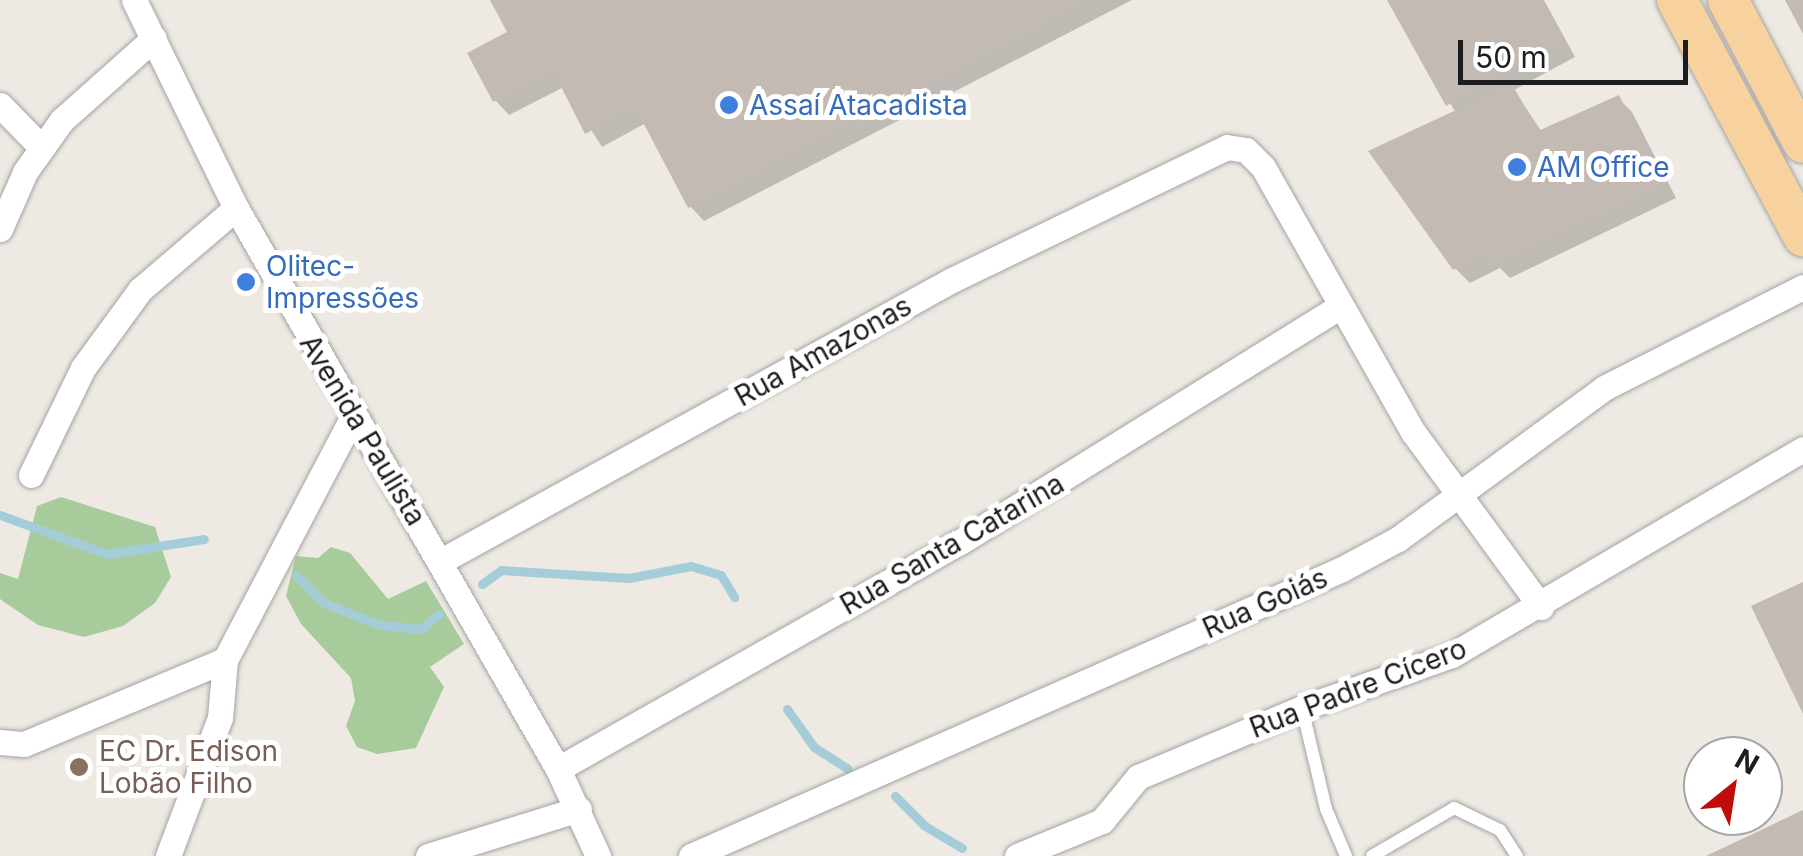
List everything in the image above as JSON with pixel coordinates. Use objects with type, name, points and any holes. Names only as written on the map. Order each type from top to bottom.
[{"type":"main road","points":[[1677,0],[1799,233]]},
{"type":"main road","points":[[1728,0],[1803,143]]},
{"type":"street","name":"Avenida Paulista","points":[[134,0],[236,208],[352,418],[441,561],[558,769],[598,856]]},
{"type":"street","points":[[0,229],[42,148],[62,120],[154,38]]},
{"type":"street","points":[[0,106],[42,148]]},
{"type":"street","name":"Rua Amazonas","points":[[441,561],[952,280],[1210,150],[1246,150],[1263,166],[1340,306]]},
{"type":"street","points":[[31,475],[83,368],[140,290],[236,208]]},
{"type":"street","name":"Rua Goiás","points":[[691,856],[738,848],[1342,569],[1398,539],[1604,388],[1803,287]]},
{"type":"street","points":[[1340,306],[1413,432],[1541,607]]},
{"type":"street","name":"Rua Santa Catarina","points":[[558,769],[960,542],[1340,306]]},
{"type":"street","points":[[168,856],[220,718],[226,660],[352,418]]},
{"type":"street","name":"Rua Padre Cícero","points":[[1017,856],[1102,821],[1138,777],[1302,708],[1452,654],[1541,607],[1803,448]]},
{"type":"street","points":[[0,743],[42,737],[226,660]]},
{"type":"street","points":[[428,856],[579,809]]},
{"type":"lane","points":[[1302,708],[1326,809],[1346,856]]},
{"type":"lane","points":[[1372,856],[1454,808],[1500,830],[1517,856]]},
{"type":"green space","points":[[61,497],[155,527],[171,577],[155,603],[123,626],[84,637],[38,625],[0,599],[0,573],[18,579],[37,506]]},
{"type":"green space","points":[[331,547],[350,553],[388,599],[426,581],[464,644],[430,667],[444,687],[416,748],[377,754],[357,747],[346,726],[355,701],[351,678],[301,624],[286,596],[296,556],[318,558]]},
{"type":"building","name":"Assaí Atacadista","points":[[490,0],[1091,0],[688,208],[635,107],[585,134],[553,71],[493,102],[467,53],[507,32]]},
{"type":"building","points":[[1387,0],[1539,0],[1563,42],[1446,106]]},
{"type":"building","points":[[1785,0],[1803,0],[1803,34]]},
{"type":"building","name":"AM Office","points":[[1512,84],[1538,131],[1619,95],[1663,184],[1494,266],[1488,252],[1453,270],[1368,151]]},
{"type":"building","points":[[1803,582],[1803,714],[1751,606]]},
{"type":"building","points":[[1803,810],[1803,856],[1706,856],[1748,836],[1783,836],[1783,819]]},
{"type":"waterway","points":[[0,515],[107,554],[204,539]]},
{"type":"waterway","points":[[482,584],[501,570],[629,578],[691,566],[721,575],[734,597]]},
{"type":"waterway","points":[[296,575],[324,603],[380,625],[421,629],[439,614]]},
{"type":"waterway","points":[[787,709],[814,747],[848,769]]},
{"type":"waterway","points":[[895,796],[925,826],[962,848]]},
{"type":"place","name":"Assaí Atacadista","points":[[729,105]]},
{"type":"place","name":"AM Office","points":[[1517,167]]},
{"type":"place","name":"Olitec- Impressões","points":[[246,282]]},
{"type":"place","name":"EC Dr. Edison Lobão Filho","points":[[79,767]]}]
